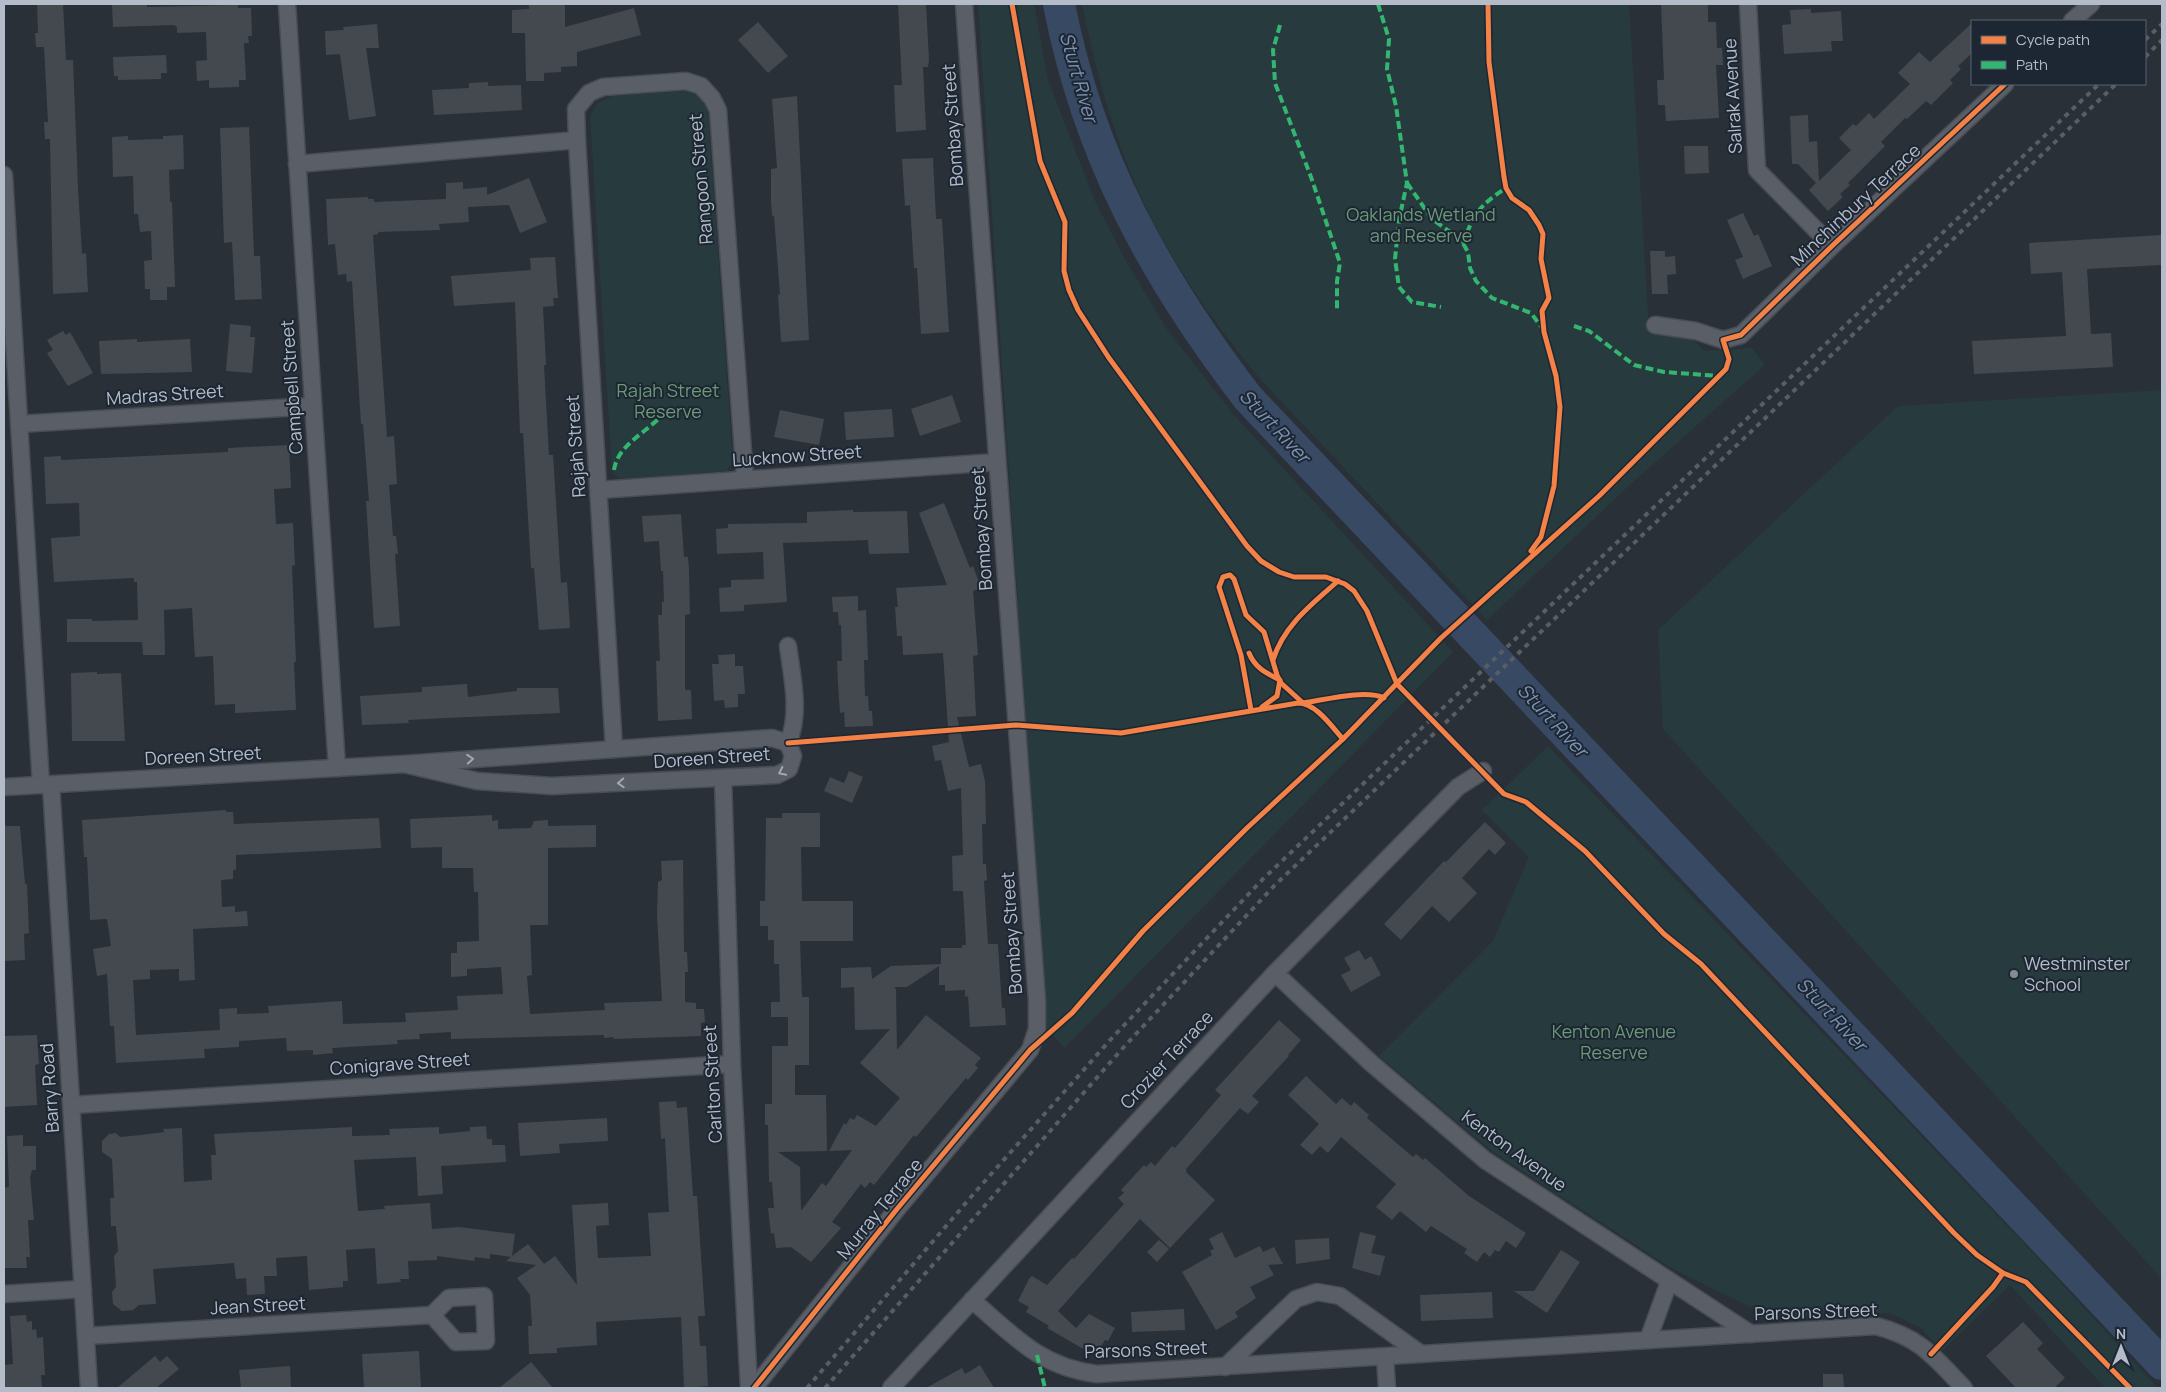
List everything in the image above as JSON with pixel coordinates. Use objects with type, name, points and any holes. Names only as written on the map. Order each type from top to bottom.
[{"type":"street","name":"Campbell Street","points":[[287,4],[337,768]]},
{"type":"street","name":"Bombay Street","points":[[964,4],[1037,1001],[1036,1029],[1030,1050]]},
{"type":"street","name":"Salrak Avenue","points":[[1748,4],[1757,170],[1832,246]]},
{"type":"street","points":[[2073,20],[2091,4]]},
{"type":"street","name":"Rangoon Street","points":[[577,140],[576,109],[589,93],[603,87],[686,81],[701,86],[712,98],[718,110],[746,480]]},
{"type":"street","name":"Minchinbury Terrace","points":[[1655,325],[1696,331],[1723,340],[1741,335],[1832,246],[2004,85]]},
{"type":"street","points":[[297,164],[577,140]]},
{"type":"street","name":"Rajah Street","points":[[577,140],[614,749]]},
{"type":"street","name":"Barry Road","points":[[4,175],[6,251],[72,1105],[90,1388]]},
{"type":"street","name":"Madras Street","points":[[19,424],[313,406]]},
{"type":"street","name":"Lucknow Street","points":[[599,490],[997,462]]},
{"type":"street","points":[[788,646],[796,713],[794,729],[788,743]]},
{"type":"street","name":"Doreen Street","points":[[4,788],[404,764],[772,738],[788,743],[794,756],[789,769],[777,775],[552,786],[478,781],[404,764]]},
{"type":"street","name":"Crozier Terrace","points":[[891,1388],[1275,973],[1458,787],[1483,771]]},
{"type":"street","name":"Carlton Street","points":[[723,778],[732,1064],[749,1388]]},
{"type":"street","name":"Kenton Avenue","points":[[1275,973],[1371,1063],[1485,1160],[1751,1334]]},
{"type":"street","name":"Murray Terrace","points":[[754,1388],[897,1209],[1030,1050]]},
{"type":"street","name":"Conigrave Street","points":[[72,1105],[732,1064]]},
{"type":"street","points":[[1648,1340],[1669,1282]]},
{"type":"street","points":[[4,1294],[83,1289]]},
{"type":"street","name":"Parsons Street","points":[[1225,1367],[1296,1299],[1317,1292],[1340,1296],[1421,1354]]},
{"type":"street","name":"Parsons Street","points":[[972,1300],[1036,1355],[1077,1372],[1097,1374],[1876,1326],[1910,1337],[1931,1354],[1964,1388]]},
{"type":"street","name":"Jean Street","points":[[86,1336],[432,1315]]},
{"type":"street","points":[[1385,1357],[1386,1388]]},
{"type":"green space","points":[[978,4],[1034,4],[1048,80],[1094,199],[1126,261],[1166,328],[1234,415],[1453,652],[1065,1048],[1046,1029]]},
{"type":"green space","name":"Oaklands Wetland and Reserve","points":[[1082,4],[1629,4],[1649,328],[1686,333],[1704,351],[1752,348],[1765,365],[1633,482],[1487,620],[1263,382],[1223,332],[1186,279],[1139,194],[1127,164],[1101,85]]},
{"type":"green space","name":"Rajah Street Reserve","points":[[687,91],[703,99],[708,112],[733,462],[727,471],[619,479],[612,470],[590,116],[598,103],[612,96]]},
{"type":"green space","name":"Westminster School","points":[[2162,390],[2162,1279],[1663,729],[1658,630],[1898,406]]},
{"type":"green space","name":"Kenton Avenue Reserve","points":[[1548,746],[2037,1257],[2158,1388],[2105,1388],[2010,1285],[1942,1351],[1921,1328],[1890,1313],[1779,1318],[1760,1312],[1673,1269],[1493,1152],[1379,1056],[1493,941],[1529,857],[1482,810]]},
{"type":"building","points":[[37,4],[63,4],[66,60],[73,60],[82,254],[86,253],[88,292],[53,294],[50,139],[45,139],[44,122],[48,122],[44,47],[36,47],[35,33],[38,33]]},
{"type":"building","points":[[112,4],[147,4],[147,7],[238,5],[238,8],[251,8],[252,36],[248,36],[249,43],[244,43],[246,80],[239,80],[239,87],[209,88],[209,80],[197,81],[196,61],[207,60],[206,32],[177,33],[177,27],[174,25],[113,27]]},
{"type":"building","points":[[529,4],[565,4],[565,27],[634,8],[641,35],[577,52],[577,66],[561,67],[561,72],[544,73],[544,81],[526,81],[525,33],[512,33],[512,10],[529,9]]},
{"type":"building","points":[[898,4],[926,4],[929,60],[928,67],[923,67],[926,130],[896,132],[894,85],[902,85]]},
{"type":"building","points":[[1661,4],[1708,4],[1708,22],[1716,22],[1717,48],[1722,48],[1723,65],[1716,65],[1719,118],[1666,121],[1665,105],[1658,105],[1657,80],[1664,80]]},
{"type":"building","points":[[1811,9],[1811,13],[1841,11],[1843,41],[1831,41],[1832,51],[1784,54],[1782,25],[1791,24],[1790,10]]},
{"type":"building","points":[[758,22],[788,56],[768,73],[738,40]]},
{"type":"building","points":[[377,24],[379,48],[366,48],[376,116],[349,120],[340,54],[326,55],[325,31],[344,30],[343,27]]},
{"type":"building","points":[[1971,24],[1971,54],[1958,66],[1961,69],[1950,80],[1953,83],[1931,105],[1926,101],[1907,119],[1905,118],[1881,142],[1885,146],[1848,183],[1850,185],[1840,194],[1843,197],[1828,211],[1809,190],[1816,183],[1798,164],[1792,164],[1790,116],[1808,115],[1809,142],[1817,141],[1819,181],[1851,150],[1839,138],[1853,124],[1856,126],[1869,113],[1874,119],[1910,84],[1898,73],[1919,52],[1930,62]]},
{"type":"building","points":[[166,55],[167,73],[161,73],[161,79],[118,80],[118,76],[114,76],[113,57]]},
{"type":"building","points":[[488,82],[488,86],[521,85],[522,110],[434,115],[432,90],[469,88],[469,83]]},
{"type":"building","points":[[797,96],[809,340],[781,342],[778,295],[780,294],[771,200],[771,169],[777,168],[772,99]]},
{"type":"building","points":[[249,127],[254,256],[260,256],[262,299],[235,300],[232,242],[224,243],[220,128]]},
{"type":"building","points":[[183,135],[184,169],[169,170],[175,287],[167,287],[167,300],[150,300],[150,289],[145,289],[144,261],[152,260],[151,231],[140,232],[138,214],[134,214],[133,176],[113,177],[112,137],[128,136],[128,140],[163,139],[163,136]]},
{"type":"building","points":[[1684,146],[1708,146],[1709,173],[1685,174]]},
{"type":"building","points":[[933,158],[936,219],[942,219],[949,332],[921,334],[917,268],[914,268],[910,205],[905,206],[902,159]]},
{"type":"building","points":[[529,178],[547,222],[520,233],[509,205],[468,207],[469,222],[439,224],[440,230],[378,232],[378,234],[373,235],[387,437],[394,436],[397,484],[389,485],[393,536],[396,536],[398,554],[395,554],[400,626],[374,628],[366,501],[369,501],[363,424],[361,424],[352,281],[347,282],[346,274],[338,275],[335,244],[328,245],[326,199],[368,197],[368,199],[374,199],[374,202],[446,199],[446,183],[463,182],[463,189],[487,187],[487,195]]},
{"type":"building","points":[[1743,213],[1754,236],[1758,234],[1772,266],[1743,279],[1735,260],[1743,257],[1727,220]]},
{"type":"building","points":[[2162,235],[2162,265],[2087,269],[2091,334],[2111,333],[2113,367],[1974,374],[1972,341],[2066,336],[2062,272],[2031,274],[2029,243]]},
{"type":"building","points":[[1650,251],[1665,251],[1665,257],[1675,256],[1676,274],[1667,275],[1668,294],[1652,294]]},
{"type":"building","points":[[555,257],[558,298],[553,298],[554,306],[543,307],[546,365],[544,365],[549,455],[553,455],[561,583],[567,582],[570,628],[539,630],[534,568],[531,568],[523,433],[520,433],[515,302],[454,306],[451,276],[531,270],[530,258]]},
{"type":"building","points":[[230,324],[251,326],[250,337],[255,337],[252,373],[226,371]]},
{"type":"building","points":[[63,331],[66,335],[70,332],[93,373],[68,386],[47,353],[53,350],[47,340]]},
{"type":"building","points":[[137,339],[137,342],[190,339],[192,372],[101,374],[99,341]]},
{"type":"building","points":[[952,395],[961,422],[920,436],[911,409]]},
{"type":"building","points":[[892,409],[894,437],[846,440],[844,412]]},
{"type":"building","points":[[780,410],[824,419],[819,445],[774,437]]},
{"type":"building","points":[[289,445],[291,488],[274,489],[276,524],[293,523],[295,565],[292,566],[296,710],[235,713],[235,704],[215,705],[213,656],[195,657],[192,608],[164,610],[165,655],[143,655],[142,642],[67,642],[67,619],[92,619],[92,621],[138,620],[137,582],[134,582],[134,578],[54,582],[51,538],[80,536],[79,503],[46,504],[44,457],[61,456],[61,460],[228,452],[228,448]]},
{"type":"building","points":[[944,503],[970,568],[973,566],[981,588],[973,591],[978,655],[973,656],[976,716],[957,717],[969,767],[981,764],[985,781],[986,824],[982,824],[983,864],[986,864],[987,880],[984,881],[988,944],[998,944],[1002,1008],[1005,1008],[1006,1025],[970,1027],[968,996],[965,997],[965,990],[945,991],[945,985],[939,985],[939,966],[907,987],[894,987],[896,989],[897,1050],[926,1015],[981,1058],[975,1065],[978,1068],[968,1080],[966,1078],[916,1137],[914,1135],[874,1185],[870,1182],[865,1188],[861,1184],[832,1222],[841,1228],[811,1262],[791,1247],[776,1248],[774,1233],[771,1234],[768,1208],[774,1208],[772,1182],[769,1182],[768,1125],[765,1125],[765,1104],[772,1104],[772,1046],[788,1046],[788,1017],[771,1017],[771,1002],[780,1002],[779,964],[774,964],[774,940],[768,940],[768,926],[760,926],[760,901],[765,901],[766,818],[782,818],[782,813],[820,813],[820,847],[801,847],[802,901],[853,901],[853,941],[800,941],[802,997],[809,997],[809,1065],[795,1065],[795,1095],[826,1095],[827,1151],[778,1152],[800,1167],[801,1211],[822,1183],[826,1186],[852,1150],[829,1151],[844,1123],[846,1125],[850,1118],[854,1120],[857,1115],[876,1126],[900,1098],[860,1063],[890,1029],[855,1030],[854,987],[841,988],[841,968],[871,967],[872,979],[891,966],[941,964],[941,948],[962,948],[962,945],[966,945],[963,891],[953,891],[952,856],[963,855],[961,788],[948,791],[941,760],[935,761],[932,746],[949,742],[943,653],[903,655],[902,636],[897,636],[895,607],[898,607],[896,588],[947,585],[919,513]]},
{"type":"building","points":[[853,510],[853,512],[907,511],[909,553],[869,554],[868,540],[783,543],[787,602],[744,605],[744,611],[720,612],[719,588],[731,587],[731,580],[764,579],[763,552],[717,554],[716,529],[728,528],[728,524],[807,523],[807,512]]},
{"type":"building","points":[[681,514],[684,557],[688,557],[690,614],[685,615],[685,690],[691,690],[692,719],[658,721],[656,661],[660,661],[658,615],[662,615],[662,602],[664,602],[663,571],[661,571],[659,541],[644,542],[642,516]]},
{"type":"building","points":[[858,596],[858,611],[866,610],[868,660],[864,660],[865,696],[868,696],[869,711],[872,711],[873,726],[845,727],[844,712],[840,713],[837,661],[842,661],[841,625],[839,625],[838,612],[833,612],[832,597]]},
{"type":"building","points":[[735,654],[735,666],[743,666],[745,694],[738,694],[738,707],[725,708],[724,700],[714,701],[712,664],[719,664],[718,655]]},
{"type":"building","points":[[97,672],[97,674],[121,673],[125,741],[72,741],[71,673]]},
{"type":"building","points":[[467,684],[468,697],[517,691],[517,688],[558,688],[560,713],[408,720],[409,723],[362,725],[360,696],[422,692],[422,687]]},
{"type":"building","points":[[849,771],[863,777],[852,803],[824,791],[830,777],[844,783]]},
{"type":"building","points":[[226,810],[226,812],[233,812],[234,824],[379,818],[381,848],[236,855],[236,870],[233,870],[233,879],[221,880],[222,907],[235,906],[235,912],[247,911],[248,926],[193,929],[195,980],[179,981],[179,969],[150,970],[150,979],[133,980],[136,1035],[220,1030],[219,1009],[237,1008],[237,1014],[269,1013],[268,1006],[342,1001],[343,1024],[406,1022],[405,1013],[458,1010],[457,996],[503,994],[501,967],[467,969],[467,976],[451,977],[451,953],[457,953],[457,942],[479,941],[478,892],[474,892],[473,868],[442,868],[442,847],[411,848],[410,819],[492,815],[492,821],[498,820],[498,829],[531,828],[534,821],[548,820],[548,826],[596,825],[596,847],[548,848],[548,925],[530,925],[532,975],[527,976],[530,1014],[605,1010],[604,1003],[662,1001],[657,915],[658,882],[662,880],[661,861],[683,860],[684,952],[687,952],[688,972],[685,972],[685,1002],[696,1003],[696,1009],[704,1009],[705,1022],[701,1023],[701,1036],[613,1039],[614,1037],[604,1038],[604,1035],[451,1039],[451,1032],[419,1034],[420,1039],[397,1040],[398,1044],[332,1048],[333,1053],[313,1055],[313,1050],[287,1051],[286,1038],[239,1041],[239,1047],[204,1049],[205,1058],[116,1063],[114,1026],[110,1026],[107,974],[97,976],[93,949],[111,946],[107,919],[90,920],[87,857],[84,857],[82,820]]},
{"type":"building","points":[[1485,822],[1506,843],[1495,855],[1489,849],[1462,878],[1477,893],[1449,922],[1432,906],[1401,940],[1384,924],[1444,861],[1446,862]]},
{"type":"building","points":[[4,826],[20,826],[25,884],[27,884],[29,933],[24,934],[25,960],[4,961]]},
{"type":"building","points":[[1359,950],[1365,960],[1371,956],[1381,975],[1351,992],[1341,975],[1351,970],[1344,958]]},
{"type":"building","points":[[1279,1020],[1301,1040],[1289,1056],[1252,1096],[1259,1102],[1248,1114],[1240,1108],[1186,1169],[1187,1173],[1215,1200],[1170,1248],[1140,1219],[1058,1311],[1076,1328],[1089,1314],[1115,1328],[1108,1341],[1105,1340],[1098,1351],[1087,1345],[1085,1350],[1047,1328],[1049,1326],[1026,1312],[1029,1307],[1018,1301],[1029,1279],[1032,1276],[1047,1285],[1072,1258],[1074,1259],[1124,1204],[1118,1198],[1124,1193],[1121,1190],[1144,1165],[1146,1167],[1151,1162],[1155,1166],[1172,1146],[1175,1148],[1221,1095],[1215,1090]]},
{"type":"building","points":[[37,1035],[39,1064],[35,1065],[37,1105],[4,1107],[4,1036]]},
{"type":"building","points":[[1306,1076],[1336,1104],[1342,1098],[1351,1106],[1354,1102],[1369,1115],[1367,1118],[1413,1157],[1416,1154],[1423,1160],[1425,1158],[1469,1196],[1526,1233],[1516,1248],[1506,1241],[1499,1252],[1495,1250],[1490,1257],[1484,1252],[1477,1262],[1464,1253],[1467,1249],[1431,1226],[1426,1232],[1400,1211],[1392,1220],[1376,1207],[1396,1184],[1341,1137],[1328,1153],[1320,1146],[1312,1155],[1300,1145],[1319,1124],[1288,1095]]},
{"type":"building","points":[[676,1101],[677,1108],[687,1107],[693,1196],[697,1196],[705,1316],[698,1316],[700,1346],[706,1346],[708,1386],[684,1388],[681,1317],[596,1322],[597,1345],[557,1348],[557,1353],[529,1354],[528,1326],[532,1326],[530,1295],[517,1278],[536,1265],[506,1261],[511,1257],[490,1254],[490,1259],[475,1257],[474,1261],[437,1256],[437,1260],[408,1261],[409,1279],[400,1279],[401,1282],[377,1284],[375,1248],[346,1250],[348,1281],[343,1281],[343,1287],[309,1290],[307,1256],[276,1258],[277,1276],[264,1276],[265,1294],[247,1295],[246,1278],[236,1279],[234,1263],[153,1269],[156,1304],[139,1305],[133,1310],[122,1311],[113,1304],[112,1292],[116,1287],[114,1256],[118,1251],[116,1226],[111,1226],[110,1198],[114,1198],[112,1159],[102,1152],[102,1141],[109,1134],[116,1133],[120,1137],[164,1132],[163,1129],[182,1128],[184,1182],[212,1180],[211,1155],[216,1155],[214,1134],[352,1127],[352,1136],[390,1135],[389,1129],[439,1127],[439,1134],[470,1131],[470,1127],[486,1126],[487,1139],[492,1139],[492,1145],[505,1145],[506,1162],[441,1166],[443,1194],[418,1196],[416,1157],[354,1160],[358,1211],[385,1209],[384,1206],[430,1203],[432,1229],[459,1227],[515,1234],[512,1256],[528,1244],[544,1264],[555,1256],[577,1285],[572,1205],[608,1203],[609,1225],[596,1226],[598,1258],[651,1256],[648,1213],[669,1212],[665,1138],[661,1139],[659,1102]]},
{"type":"building","points":[[607,1118],[608,1141],[559,1144],[560,1153],[520,1156],[518,1123]]},
{"type":"building","points":[[23,1135],[23,1146],[36,1146],[36,1170],[32,1170],[30,1177],[34,1220],[28,1220],[30,1257],[26,1257],[27,1268],[4,1268],[4,1188],[9,1187],[7,1136]]},
{"type":"building","points":[[1222,1232],[1235,1258],[1260,1246],[1263,1252],[1274,1247],[1283,1264],[1268,1265],[1274,1275],[1250,1287],[1256,1298],[1235,1312],[1238,1317],[1216,1330],[1182,1272],[1212,1255],[1210,1251],[1214,1249],[1209,1239]]},
{"type":"building","points":[[1360,1232],[1376,1236],[1371,1253],[1385,1256],[1380,1276],[1352,1268]]},
{"type":"building","points":[[1329,1238],[1330,1259],[1296,1264],[1295,1240]]},
{"type":"building","points":[[1159,1240],[1169,1249],[1157,1262],[1147,1252]]},
{"type":"building","points":[[1561,1250],[1580,1262],[1547,1313],[1514,1291],[1534,1291]]},
{"type":"building","points":[[1492,1292],[1493,1318],[1421,1321],[1420,1295]]},
{"type":"building","points":[[1184,1309],[1185,1330],[1132,1332],[1131,1312]]},
{"type":"building","points":[[26,1315],[27,1322],[32,1321],[32,1330],[36,1329],[37,1338],[43,1337],[45,1375],[41,1375],[42,1388],[4,1388],[4,1365],[13,1364],[10,1316]]},
{"type":"building","points":[[2023,1322],[2043,1343],[2037,1349],[2065,1378],[2054,1388],[2016,1388],[1986,1356]]},
{"type":"building","points":[[419,1351],[421,1388],[364,1388],[362,1354]]},
{"type":"building","points":[[155,1356],[160,1362],[167,1356],[179,1369],[156,1388],[117,1388]]},
{"type":"building","points":[[531,1362],[553,1388],[499,1388],[519,1372]]},
{"type":"building","points":[[980,1365],[994,1388],[926,1388],[962,1368],[965,1374]]},
{"type":"building","points":[[290,1366],[291,1388],[241,1388],[239,1370]]},
{"type":"building","points":[[1823,1374],[1843,1374],[1844,1388],[1823,1388]]},
{"type":"waterway","name":"Sturt River","points":[[1059,4],[1072,59],[1088,112],[1107,163],[1130,212],[1155,260],[1183,307],[1214,353],[1248,398],[2162,1364]]},
{"type":"railway","points":[[2146,39],[2162,24]]},
{"type":"railway","points":[[2146,56],[2162,40]]},
{"type":"railway","points":[[807,1388],[977,1190],[1112,1038],[1263,879],[2098,85]]},
{"type":"railway","points":[[825,1388],[1122,1049],[1274,886],[2115,85]]},
{"type":"marked path","points":[[1378,4],[1389,39],[1387,69],[1396,106],[1407,183],[1399,220],[1395,259],[1399,287],[1412,302],[1441,307]]},
{"type":"marked path","points":[[1280,25],[1273,50],[1275,83],[1311,177],[1340,263],[1337,281],[1337,310]]},
{"type":"marked path","points":[[1407,183],[1432,219],[1461,240],[1468,252],[1470,268],[1476,281],[1492,298],[1531,313],[1542,328]]},
{"type":"marked path","points":[[1463,244],[1478,211],[1506,188]]},
{"type":"marked path","points":[[1574,326],[1589,331],[1634,365],[1664,372],[1719,376]]},
{"type":"marked path","points":[[614,470],[622,452],[661,417],[667,409]]},
{"type":"marked path","points":[[1037,1355],[1045,1388]]},
{"type":"cycle path","points":[[1012,4],[1040,161],[1065,222],[1064,271],[1069,290],[1078,310],[1109,358],[1247,546],[1261,561],[1279,572],[1294,577],[1326,577],[1345,584],[1354,591],[1367,611],[1397,684],[1504,794],[1526,802],[1585,851],[1664,934],[1701,964],[1954,1233],[1977,1255],[2003,1273]]},
{"type":"cycle path","points":[[1488,4],[1489,62],[1504,177],[1506,188],[1512,198],[1529,210],[1543,234],[1541,259],[1549,298],[1542,311],[1544,332],[1556,376],[1560,407],[1554,486],[1541,537],[1531,551]]},
{"type":"cycle path","points":[[754,1388],[897,1209],[1030,1050],[1072,1013],[1143,931],[1247,828],[1343,739],[1441,638],[1599,496],[1726,369],[1729,359],[1723,340],[1741,335],[1832,246],[2004,85]]},
{"type":"cycle path","points":[[1251,710],[1241,655],[1219,587],[1223,577],[1230,575],[1234,579],[1246,615],[1264,632],[1281,683],[1303,703],[1356,695],[1384,698]]},
{"type":"cycle path","points":[[1273,660],[1284,636],[1300,616],[1338,581]]},
{"type":"cycle path","points":[[1249,653],[1258,666],[1280,680],[1277,696],[1262,707]]},
{"type":"cycle path","points":[[788,743],[1016,725],[1121,733],[1298,703],[1305,704],[1317,711],[1343,739]]},
{"type":"cycle path","points":[[1931,1354],[1993,1287],[2003,1273],[2026,1282],[2130,1388]]},
{"type":"place","name":"Westminster School","points":[[2014,974]]}]
